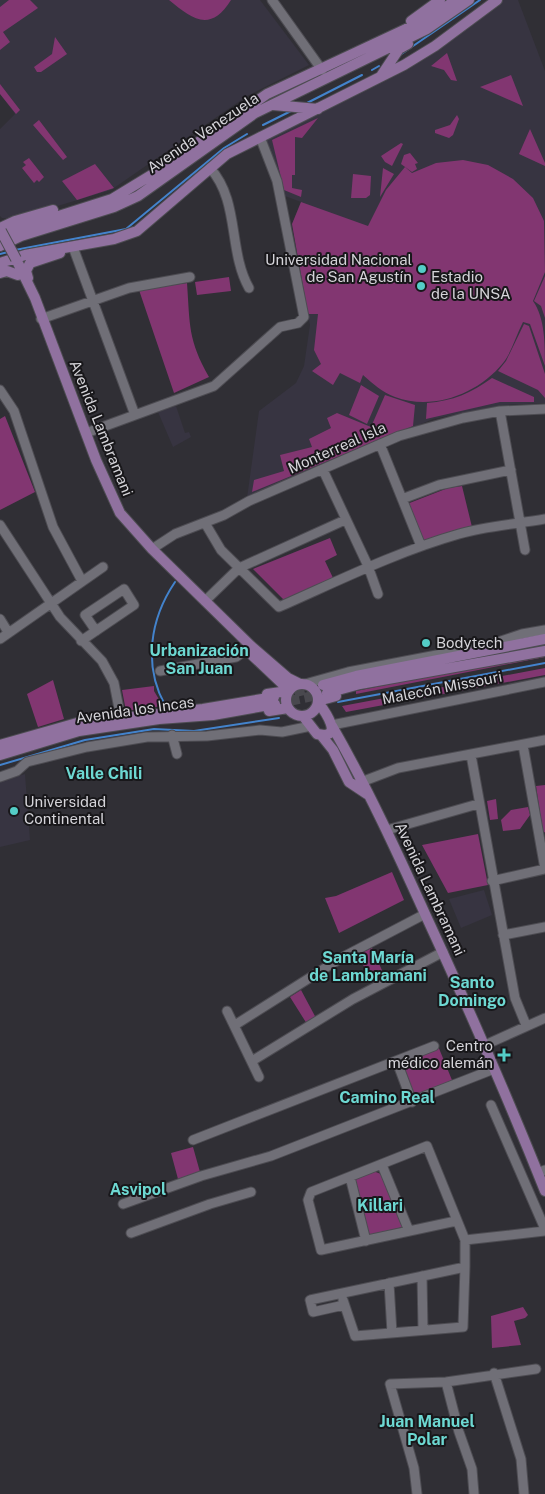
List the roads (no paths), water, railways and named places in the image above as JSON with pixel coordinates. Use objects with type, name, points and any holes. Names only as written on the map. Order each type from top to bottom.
[{"type":"main road","points":[[392,35],[440,0]]},
{"type":"main road","name":"Avenida Venezuela","points":[[0,232],[15,221],[122,193],[250,104],[437,13],[456,0]]},
{"type":"main road","name":"Avenida Venezuela","points":[[0,246],[21,236],[114,207],[138,196],[270,105],[422,32],[469,0]]},
{"type":"main road","points":[[476,16],[490,0]]},
{"type":"main road","points":[[0,263],[47,250],[114,239],[137,231],[227,154],[379,78],[435,46],[497,0]]},
{"type":"main road","points":[[379,78],[399,49],[415,40],[422,32]]},
{"type":"main road","points":[[270,105],[318,109]]},
{"type":"main road","points":[[0,232],[14,261]]},
{"type":"main road","points":[[35,298],[27,273],[28,265],[73,247]]},
{"type":"main road","name":"Avenida Lambramani","points":[[14,261],[18,275],[41,318]]},
{"type":"main road","name":"Avenida Lambramani","points":[[14,261],[35,298],[41,318],[115,505],[152,549],[251,646],[288,678],[303,684]]},
{"type":"main road","points":[[0,273],[8,272],[18,275]]},
{"type":"main road","points":[[545,639],[356,676],[325,689],[545,650]]},
{"type":"main road","points":[[489,645],[509,646]]},
{"type":"main road","name":"Avenida Lambramani","points":[[251,646],[253,656],[289,691]]},
{"type":"main road","points":[[318,701],[425,672]]},
{"type":"main road","points":[[275,698],[279,682]]},
{"type":"main road","points":[[303,684],[313,689],[318,701],[315,710],[304,716],[294,714],[288,708],[286,700],[289,691],[303,684]]},
{"type":"main road","name":"Avenida los Incas","points":[[0,755],[77,723],[121,721],[158,716],[207,716],[275,698],[289,691]]},
{"type":"main road","name":"Avenida Lambramani","points":[[318,701],[331,722],[358,783],[368,794],[387,830],[426,914],[541,1171],[545,1191]]},
{"type":"main road","points":[[158,716],[198,722],[288,708]]},
{"type":"main road","points":[[320,715],[331,722],[327,734],[314,729],[314,718],[320,715]]},
{"type":"main road","name":"Avenida Lambramani","points":[[304,716],[333,750],[349,782],[358,783]]},
{"type":"main road","name":"Avenida los Incas","points":[[0,746],[36,739]]},
{"type":"street","points":[[272,0],[322,70]]},
{"type":"street","points":[[86,434],[214,386],[280,327],[302,320],[304,314],[277,181],[260,138]]},
{"type":"street","points":[[210,168],[219,177],[226,193],[241,270],[249,288]]},
{"type":"street","points":[[73,247],[135,415]]},
{"type":"street","points":[[41,318],[134,286],[190,277]]},
{"type":"street","points":[[0,390],[14,411],[53,527],[82,580]]},
{"type":"street","name":"Monterreal Isla","points":[[152,549],[175,534],[205,523],[249,501],[380,444],[463,418],[500,411],[545,409]]},
{"type":"street","points":[[500,411],[525,550]]},
{"type":"street","points":[[380,444],[421,546]]},
{"type":"street","points":[[323,470],[368,566],[378,594]]},
{"type":"street","points":[[402,499],[446,483],[511,470]]},
{"type":"street","points":[[205,523],[221,550],[278,607],[368,566],[421,546],[461,533],[545,519]]},
{"type":"street","points":[[205,601],[239,568],[345,520]]},
{"type":"street","points":[[0,525],[60,617],[102,661],[114,683],[121,721]]},
{"type":"street","points":[[0,639],[102,567]]},
{"type":"street","points":[[82,641],[134,605],[124,589],[85,615],[96,631]]},
{"type":"street","points":[[0,619],[8,632]]},
{"type":"street","points":[[303,684],[348,672],[489,645],[522,634],[545,630]]},
{"type":"street","points":[[160,671],[236,657],[251,646]]},
{"type":"street","name":"Malecón Missouri","points":[[331,722],[545,682]]},
{"type":"street","points":[[0,777],[17,771],[27,762],[60,753],[147,737],[172,735],[207,736],[260,730],[282,732],[314,729]]},
{"type":"street","points":[[172,735],[177,754]]},
{"type":"street","points":[[358,783],[398,768],[545,740]]},
{"type":"street","points":[[492,881],[545,869],[523,744]]},
{"type":"street","points":[[471,755],[478,804],[515,998],[526,1025]]},
{"type":"street","points":[[387,830],[478,804]]},
{"type":"street","points":[[235,1025],[341,958],[426,914]]},
{"type":"street","points":[[503,935],[545,927]]},
{"type":"street","points":[[252,1062],[353,999],[442,952]]},
{"type":"street","points":[[227,1011],[259,1077]]},
{"type":"street","points":[[485,1045],[545,1018]]},
{"type":"street","points":[[193,1140],[434,1046]]},
{"type":"street","points":[[397,1062],[412,1102]]},
{"type":"street","points":[[123,1204],[201,1176],[271,1156],[494,1069]]},
{"type":"street","points":[[465,1240],[545,1230],[491,1104]]},
{"type":"street","points":[[340,1294],[355,1336],[463,1327],[465,1240],[427,1146],[311,1192],[308,1200],[321,1250],[456,1221]]},
{"type":"street","points":[[382,1165],[409,1231]]},
{"type":"street","points":[[350,1178],[366,1241]]},
{"type":"street","points":[[132,1233],[210,1204],[251,1192]]},
{"type":"street","points":[[344,1305],[313,1312],[310,1300],[465,1267]]},
{"type":"street","points":[[422,1276],[423,1330]]},
{"type":"street","points":[[389,1283],[392,1333]]},
{"type":"street","points":[[417,1494],[414,1468],[390,1384],[446,1382],[536,1369]]},
{"type":"street","points":[[494,1374],[522,1459],[524,1494]]},
{"type":"street","points":[[446,1382],[459,1432],[472,1469],[474,1494]]},
{"type":"waterway","points":[[400,55],[480,0]]},
{"type":"waterway","points":[[372,70],[379,66]]},
{"type":"waterway","points":[[307,103],[362,75]]},
{"type":"waterway","points":[[263,125],[291,111]]},
{"type":"waterway","points":[[15,250],[126,229],[224,148],[247,134]]},
{"type":"waterway","points":[[0,254],[8,252]]},
{"type":"waterway","points":[[165,705],[158,690],[154,674],[152,642],[160,611],[166,596],[175,582]]},
{"type":"waterway","points":[[338,702],[545,663]]},
{"type":"waterway","points":[[0,765],[85,740],[154,729],[194,731],[279,718]]},
{"type":"tunnel","points":[[280,696],[323,685]]},
{"type":"tunnel","points":[[275,704],[327,693]]},
{"type":"place","name":"Universidad Nacional de San Agustín","points":[[422,269]]},
{"type":"place","name":"Estadio de la UNSA","points":[[421,286]]},
{"type":"place","name":"Bodytech","points":[[426,643]]},
{"type":"place","name":"Universidad Continental","points":[[14,811]]},
{"type":"place","name":"Centro médico alemán","points":[[504,1055]]},
{"type":"district","name":"Urbanización San Juan","points":[[199,659]]},
{"type":"district","name":"Valle Chili","points":[[104,773]]},
{"type":"district","name":"Santa María de Lambramani","points":[[368,966]]},
{"type":"district","name":"Santo Domingo","points":[[472,991]]},
{"type":"district","name":"Camino Real","points":[[387,1097]]},
{"type":"district","name":"Asvipol","points":[[138,1189]]},
{"type":"district","name":"Killari","points":[[380,1205]]},
{"type":"district","name":"Juan Manuel Polar","points":[[427,1430]]}]
